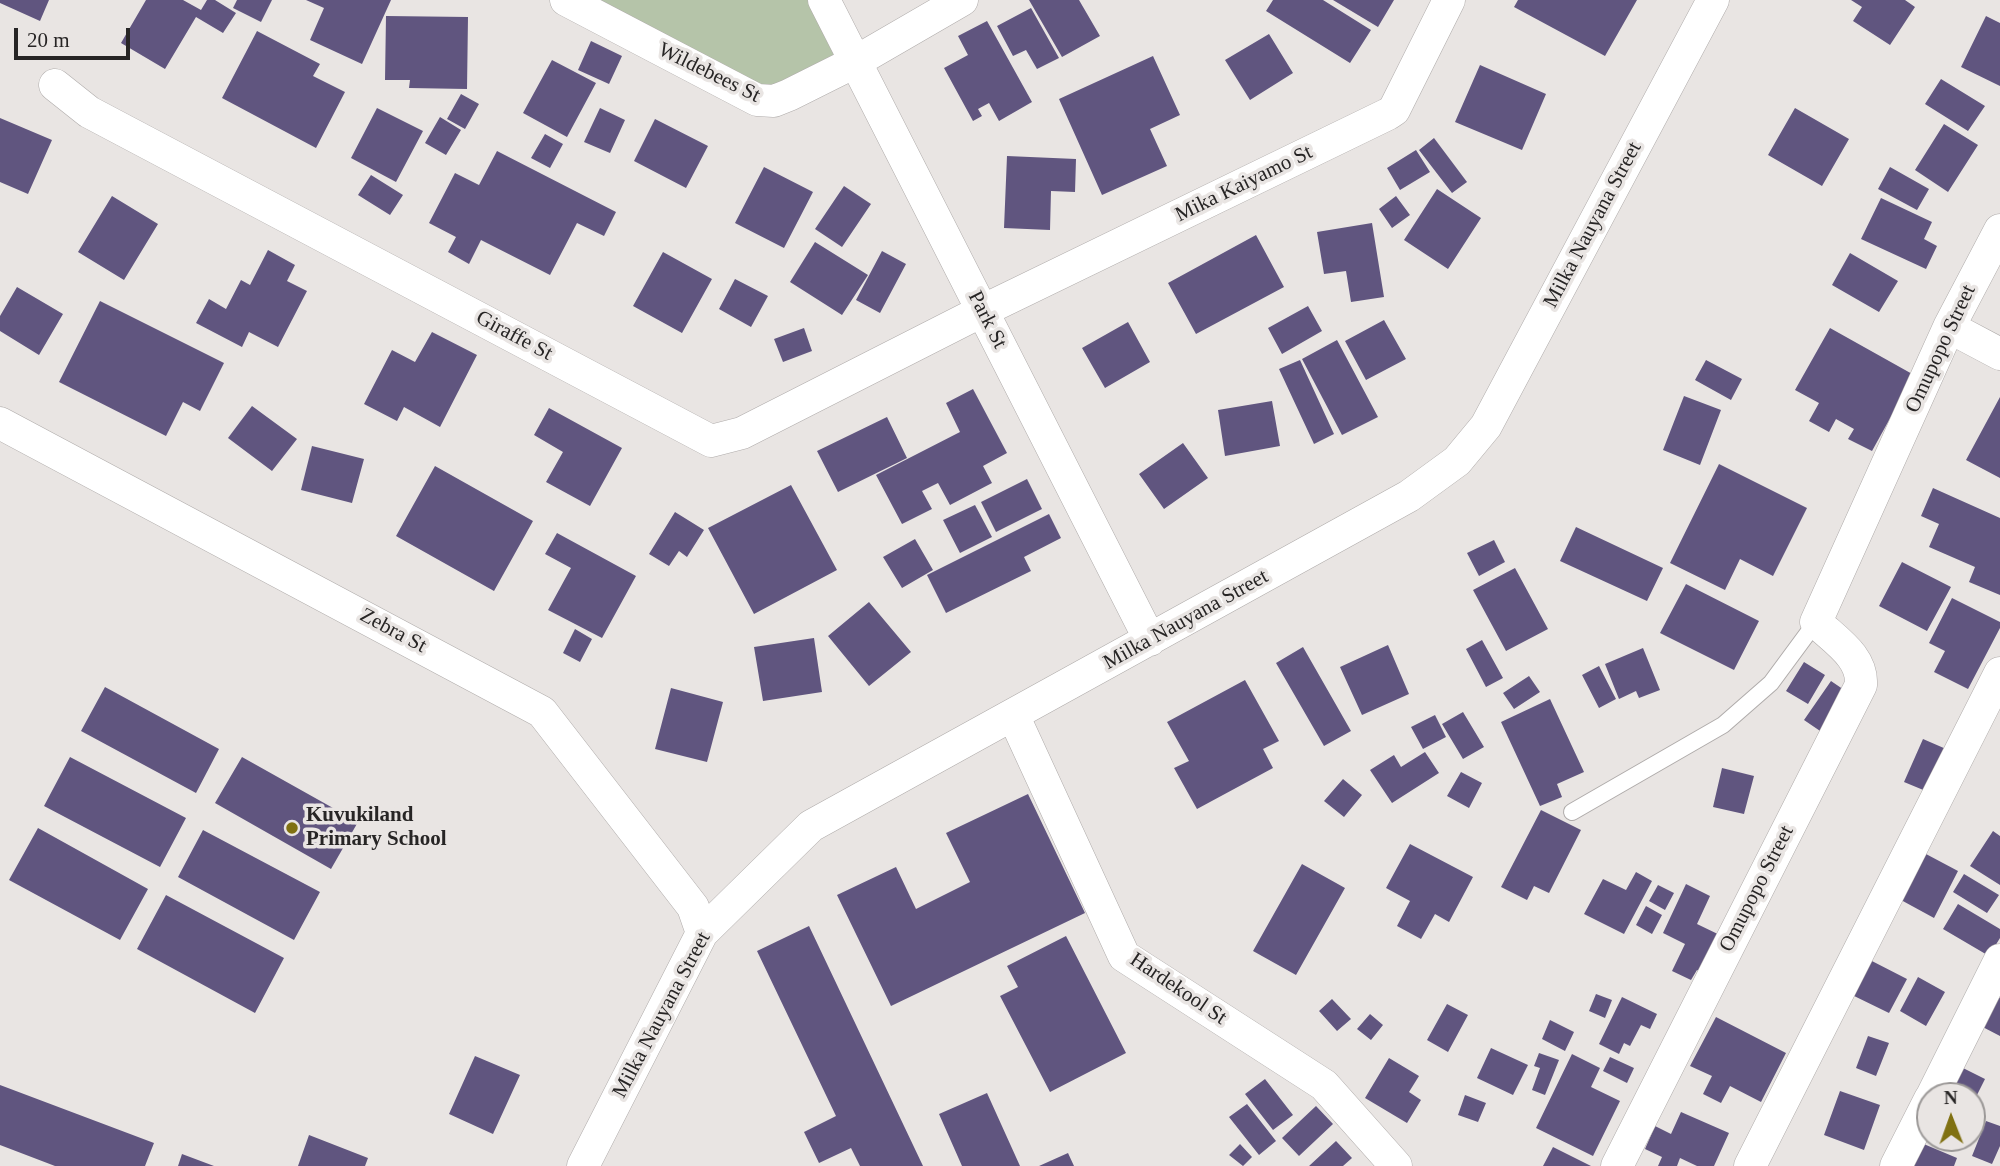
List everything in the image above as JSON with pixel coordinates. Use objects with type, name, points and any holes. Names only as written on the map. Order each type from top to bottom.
[{"type":"street","name":"Wildebees St","points":[[566,0],[757,100],[774,101],[855,62],[962,0]]},
{"type":"street","name":"Park St","points":[[824,0],[1150,640]]},
{"type":"street","name":"Mika Kaiyamo St","points":[[982,311],[1394,110],[1449,0]]},
{"type":"street","name":"Milka Nauyana Street","points":[[583,1166],[702,933],[811,826],[1014,717],[1409,496],[1457,461],[1486,426],[1713,0]]},
{"type":"street","name":"Giraffe St","points":[[55,85],[89,112],[711,441],[742,433],[982,311]]},
{"type":"street","name":"Omupopo Street","points":[[1617,1166],[1861,685],[1862,670],[1855,659],[1816,622],[1949,327],[2000,230]]},
{"type":"street","points":[[1949,327],[2000,354]]},
{"type":"street","name":"Zebra St","points":[[0,423],[542,712],[693,907],[702,933]]},
{"type":"street","points":[[1750,1166],[2000,673]]},
{"type":"street","name":"Hardekool St","points":[[1014,717],[1124,956],[1324,1085],[1396,1166]]},
{"type":"street","points":[[1939,1082],[2000,960]]},
{"type":"street","points":[[1896,1166],[1916,1127]]},
{"type":"lane","name":"Omupopo Street","points":[[1572,812],[1723,725],[1771,683],[1816,622]]},
{"type":"green space","points":[[566,0],[824,0],[855,62],[774,101]]},
{"type":"building","points":[[0,0],[49,0],[40,21],[0,3]]},
{"type":"building","points":[[146,0],[183,0],[201,10],[207,0],[215,0],[236,13],[223,33],[196,17],[165,69],[121,43]]},
{"type":"building","points":[[237,0],[272,0],[261,22],[233,8]]},
{"type":"building","points":[[306,0],[391,0],[362,64],[310,40],[324,8]]},
{"type":"building","points":[[1029,0],[1079,0],[1100,36],[1062,57]]},
{"type":"building","points":[[1273,0],[1323,0],[1371,30],[1350,63],[1266,11]]},
{"type":"building","points":[[1333,0],[1394,0],[1378,27]]},
{"type":"building","points":[[1518,0],[1637,0],[1605,56],[1514,7]]},
{"type":"building","points":[[1851,0],[1905,0],[1915,7],[1890,45],[1853,21],[1862,7]]},
{"type":"building","points":[[1031,8],[1059,58],[1037,69],[1026,50],[1013,56],[997,26]]},
{"type":"building","points":[[386,16],[468,17],[467,89],[409,88],[410,80],[385,80]]},
{"type":"building","points":[[1986,16],[2000,23],[2000,86],[1961,67]]},
{"type":"building","points":[[987,21],[1032,102],[999,121],[989,103],[978,109],[982,116],[973,121],[944,68],[968,55],[958,36]]},
{"type":"building","points":[[257,31],[320,64],[313,76],[345,92],[316,148],[222,98]]},
{"type":"building","points":[[1269,34],[1293,73],[1250,100],[1225,60]]},
{"type":"building","points":[[591,41],[622,56],[609,84],[578,70]]},
{"type":"building","points":[[1153,56],[1180,115],[1150,129],[1167,166],[1102,195],[1059,99]]},
{"type":"building","points":[[552,60],[596,83],[567,137],[523,113]]},
{"type":"building","points":[[1480,65],[1546,94],[1522,150],[1455,122]]},
{"type":"building","points":[[1941,79],[1985,106],[1968,131],[1925,104]]},
{"type":"building","points":[[461,94],[479,104],[465,129],[447,119]]},
{"type":"building","points":[[377,108],[423,131],[396,182],[351,158]]},
{"type":"building","points":[[600,108],[625,120],[610,153],[584,142]]},
{"type":"building","points":[[1795,108],[1849,139],[1822,186],[1768,155]]},
{"type":"building","points":[[440,117],[461,130],[446,155],[425,143]]},
{"type":"building","points":[[0,118],[52,140],[28,194],[0,182]]},
{"type":"building","points":[[655,119],[708,146],[686,188],[634,161]]},
{"type":"building","points":[[1944,124],[1978,145],[1948,192],[1915,170]]},
{"type":"building","points":[[545,134],[563,144],[550,168],[531,158]]},
{"type":"building","points":[[1434,138],[1467,182],[1452,193],[1419,150]]},
{"type":"building","points":[[1416,150],[1430,172],[1400,190],[1387,168]]},
{"type":"building","points":[[497,151],[616,212],[604,236],[577,223],[550,275],[481,240],[469,264],[448,252],[456,237],[429,223],[455,173],[479,185]]},
{"type":"building","points":[[1007,156],[1076,159],[1075,192],[1051,191],[1050,230],[1004,228]]},
{"type":"building","points":[[764,167],[813,192],[784,248],[735,223]]},
{"type":"building","points":[[1890,167],[1929,189],[1917,210],[1878,189]]},
{"type":"building","points":[[371,175],[403,195],[390,215],[358,195]]},
{"type":"building","points":[[844,186],[871,204],[842,247],[815,229]]},
{"type":"building","points":[[1437,189],[1481,218],[1448,269],[1404,240]]},
{"type":"building","points":[[112,196],[158,224],[124,280],[78,252]]},
{"type":"building","points":[[1396,196],[1410,215],[1392,228],[1379,209]]},
{"type":"building","points":[[1881,198],[1932,222],[1924,239],[1937,246],[1926,269],[1861,239]]},
{"type":"building","points":[[1372,223],[1384,297],[1351,302],[1346,271],[1324,274],[1317,232]]},
{"type":"building","points":[[1256,235],[1284,287],[1196,334],[1168,283]]},
{"type":"building","points":[[815,242],[868,275],[842,315],[790,282]]},
{"type":"building","points":[[268,250],[295,265],[287,281],[307,291],[278,347],[249,332],[242,347],[196,323],[209,299],[226,309],[241,280],[250,285]]},
{"type":"building","points":[[882,251],[906,264],[880,313],[856,300]]},
{"type":"building","points":[[663,252],[712,279],[682,333],[633,306]]},
{"type":"building","points":[[1850,253],[1898,281],[1879,312],[1832,285]]},
{"type":"building","points":[[735,279],[768,296],[751,327],[719,309]]},
{"type":"building","points":[[17,287],[63,314],[39,355],[0,331],[0,316]]},
{"type":"building","points":[[100,301],[224,363],[200,411],[183,402],[166,436],[59,382]]},
{"type":"building","points":[[1308,306],[1322,331],[1282,354],[1268,328]]},
{"type":"building","points":[[1384,320],[1406,359],[1366,380],[1345,341]]},
{"type":"building","points":[[1128,322],[1150,362],[1105,388],[1082,348]]},
{"type":"building","points":[[804,328],[812,351],[783,362],[774,339]]},
{"type":"building","points":[[1830,328],[1914,375],[1872,451],[1848,439],[1854,429],[1836,419],[1829,432],[1809,421],[1819,403],[1795,390]]},
{"type":"building","points":[[432,332],[477,355],[440,427],[404,407],[397,421],[364,404],[392,350],[415,362]]},
{"type":"building","points":[[1337,340],[1378,417],[1342,435],[1302,359]]},
{"type":"building","points":[[1300,360],[1334,434],[1314,444],[1279,369]]},
{"type":"building","points":[[1706,360],[1742,379],[1731,400],[1695,380]]},
{"type":"building","points":[[973,389],[1007,453],[983,466],[992,483],[950,505],[938,483],[922,491],[932,509],[902,524],[876,475],[960,432],[946,403]]},
{"type":"building","points":[[1684,396],[1721,410],[1700,465],[1663,450]]},
{"type":"building","points":[[2000,397],[2000,478],[1966,460]]},
{"type":"building","points":[[1272,401],[1280,446],[1225,456],[1218,410]]},
{"type":"building","points":[[252,406],[297,439],[272,471],[228,438]]},
{"type":"building","points":[[549,408],[622,448],[590,506],[546,482],[563,452],[534,435]]},
{"type":"building","points":[[887,417],[907,458],[838,492],[817,451]]},
{"type":"building","points":[[1183,443],[1208,478],[1164,509],[1139,474]]},
{"type":"building","points":[[312,446],[364,459],[352,503],[301,490]]},
{"type":"building","points":[[1719,464],[1807,508],[1773,576],[1740,559],[1725,590],[1670,563]]},
{"type":"building","points":[[435,466],[533,521],[494,591],[396,536]]},
{"type":"building","points":[[1027,479],[1042,509],[996,532],[981,502]]},
{"type":"building","points":[[791,485],[837,570],[754,614],[708,528]]},
{"type":"building","points":[[1933,488],[2000,518],[2000,595],[1969,582],[1975,567],[1929,547],[1939,524],[1921,516]]},
{"type":"building","points":[[975,505],[992,537],[960,553],[943,520]]},
{"type":"building","points":[[675,512],[704,530],[687,557],[679,551],[669,566],[649,554]]},
{"type":"building","points":[[1049,514],[1061,538],[1024,557],[1031,571],[946,613],[927,575]]},
{"type":"building","points":[[1576,527],[1663,568],[1647,601],[1560,561]]},
{"type":"building","points":[[557,533],[636,576],[602,638],[548,610],[571,568],[545,554]]},
{"type":"building","points":[[915,539],[933,570],[902,588],[883,557]]},
{"type":"building","points":[[1494,540],[1505,562],[1479,576],[1467,553]]},
{"type":"building","points":[[1902,562],[1951,587],[1927,631],[1879,606]]},
{"type":"building","points":[[1515,568],[1548,629],[1506,651],[1473,590]]},
{"type":"building","points":[[1686,584],[1759,621],[1734,670],[1660,633]]},
{"type":"building","points":[[1952,598],[2000,622],[2000,628],[1968,689],[1934,672],[1945,651],[1929,643]]},
{"type":"building","points":[[869,602],[911,652],[869,686],[828,636]]},
{"type":"building","points":[[575,629],[592,639],[580,662],[563,653]]},
{"type":"building","points":[[814,638],[822,692],[763,701],[754,647]]},
{"type":"building","points":[[1482,640],[1503,678],[1486,687],[1466,649]]},
{"type":"building","points":[[1388,645],[1409,694],[1362,715],[1340,667]]},
{"type":"building","points":[[1303,647],[1351,731],[1324,746],[1276,663]]},
{"type":"building","points":[[1643,648],[1660,690],[1639,698],[1636,691],[1619,699],[1605,664]]},
{"type":"building","points":[[1804,662],[1825,675],[1808,704],[1786,691]]},
{"type":"building","points":[[1599,666],[1616,699],[1599,708],[1582,675]]},
{"type":"building","points":[[1529,676],[1540,692],[1514,709],[1503,693]]},
{"type":"building","points":[[1245,680],[1279,741],[1263,749],[1273,768],[1197,809],[1174,768],[1189,761],[1167,722]]},
{"type":"building","points":[[1831,681],[1853,696],[1826,735],[1804,720]]},
{"type":"building","points":[[105,687],[219,749],[196,793],[81,731]]},
{"type":"building","points":[[671,688],[723,702],[707,762],[655,749]]},
{"type":"building","points":[[1550,699],[1584,772],[1557,784],[1562,797],[1540,806],[1501,722]]},
{"type":"building","points":[[1463,712],[1484,747],[1463,759],[1442,724]]},
{"type":"building","points":[[1435,715],[1446,737],[1423,749],[1411,727]]},
{"type":"building","points":[[1923,739],[1953,752],[1933,794],[1904,782]]},
{"type":"building","points":[[1425,752],[1439,773],[1392,803],[1370,770],[1394,755],[1401,767]]},
{"type":"building","points":[[70,757],[186,818],[160,867],[44,806]]},
{"type":"building","points":[[242,757],[358,822],[331,869],[215,803]]},
{"type":"building","points":[[1722,768],[1754,776],[1744,814],[1713,807]]},
{"type":"building","points":[[1461,772],[1482,783],[1469,808],[1447,796]]},
{"type":"building","points":[[1343,779],[1362,795],[1344,817],[1324,801]]},
{"type":"building","points":[[1028,794],[1085,913],[891,1006],[837,895],[896,867],[916,909],[970,882],[946,833]]},
{"type":"building","points":[[1541,810],[1581,830],[1549,893],[1534,886],[1527,900],[1501,887]]},
{"type":"building","points":[[38,828],[148,889],[120,940],[9,880]]},
{"type":"building","points":[[203,830],[320,892],[294,940],[178,877]]},
{"type":"building","points":[[1993,831],[2000,836],[2000,885],[1970,866]]},
{"type":"building","points":[[1410,844],[1473,877],[1449,922],[1435,914],[1421,939],[1397,926],[1410,901],[1386,888]]},
{"type":"building","points":[[1926,854],[1958,871],[1934,918],[1901,900]]},
{"type":"building","points":[[1302,864],[1345,888],[1296,975],[1253,951]]},
{"type":"building","points":[[1636,872],[1652,881],[1624,934],[1584,914],[1603,879],[1626,890]]},
{"type":"building","points":[[1964,874],[1999,895],[1987,913],[1953,892]]},
{"type":"building","points":[[1686,884],[1710,896],[1697,924],[1726,938],[1708,976],[1697,970],[1691,980],[1672,971],[1685,944],[1663,933]]},
{"type":"building","points":[[1658,885],[1674,893],[1665,910],[1649,901]]},
{"type":"building","points":[[166,895],[284,958],[255,1013],[137,949]]},
{"type":"building","points":[[1958,904],[2000,929],[2000,938],[1989,956],[1943,929]]},
{"type":"building","points":[[1646,906],[1662,915],[1652,934],[1636,925]]},
{"type":"building","points":[[809,926],[923,1166],[860,1166],[851,1148],[819,1163],[804,1132],[836,1116],[757,951]]},
{"type":"building","points":[[1066,936],[1126,1053],[1050,1092],[1000,996],[1018,987],[1007,966]]},
{"type":"building","points":[[1868,959],[1907,979],[1889,1013],[1850,994]]},
{"type":"building","points":[[1918,977],[1945,992],[1926,1026],[1900,1011]]},
{"type":"building","points":[[1991,993],[2000,998],[2000,1036],[1975,1023]]},
{"type":"building","points":[[1596,994],[1612,1000],[1605,1018],[1589,1011]]},
{"type":"building","points":[[1622,997],[1657,1014],[1650,1029],[1641,1025],[1630,1046],[1624,1043],[1619,1054],[1599,1044]]},
{"type":"building","points":[[1332,999],[1351,1019],[1337,1031],[1319,1011]]},
{"type":"building","points":[[1447,1004],[1468,1015],[1448,1052],[1427,1040]]},
{"type":"building","points":[[1370,1014],[1383,1025],[1371,1040],[1357,1029]]},
{"type":"building","points":[[1716,1017],[1786,1053],[1761,1102],[1730,1086],[1721,1103],[1703,1094],[1712,1076],[1690,1066]]},
{"type":"building","points":[[1550,1020],[1574,1032],[1565,1051],[1542,1039]]},
{"type":"building","points":[[1868,1036],[1889,1043],[1876,1076],[1856,1068]]},
{"type":"building","points":[[1491,1048],[1528,1065],[1513,1095],[1477,1078]]},
{"type":"building","points":[[1539,1053],[1559,1060],[1545,1095],[1532,1090],[1540,1068],[1534,1066]]},
{"type":"building","points":[[1572,1054],[1600,1068],[1591,1087],[1620,1101],[1593,1156],[1536,1128]]},
{"type":"building","points":[[475,1056],[520,1075],[493,1134],[449,1114]]},
{"type":"building","points":[[1610,1057],[1634,1068],[1627,1083],[1603,1071]]},
{"type":"building","points":[[1389,1058],[1419,1076],[1409,1092],[1421,1100],[1407,1123],[1365,1098]]},
{"type":"building","points":[[1957,1065],[1985,1079],[1984,1082],[1948,1082]]},
{"type":"building","points":[[1265,1079],[1293,1115],[1273,1130],[1245,1094]]},
{"type":"building","points":[[0,1085],[154,1143],[145,1166],[55,1166],[0,1145]]},
{"type":"building","points":[[1840,1091],[1880,1105],[1864,1150],[1824,1135]]},
{"type":"building","points":[[987,1093],[1020,1166],[962,1166],[939,1114]]},
{"type":"building","points":[[1465,1095],[1486,1103],[1478,1122],[1458,1115]]},
{"type":"building","points":[[1247,1104],[1276,1141],[1259,1155],[1229,1117]]},
{"type":"building","points":[[1316,1106],[1333,1124],[1299,1156],[1282,1138]]},
{"type":"building","points":[[1681,1112],[1729,1133],[1714,1166],[1697,1166],[1680,1158],[1677,1166],[1658,1166],[1662,1157],[1645,1149],[1655,1126],[1671,1134]]},
{"type":"building","points":[[1986,1121],[2000,1126],[2000,1146],[1992,1164],[1972,1156],[1974,1152],[1986,1152]]},
{"type":"building","points":[[309,1135],[368,1158],[365,1166],[298,1166]]},
{"type":"building","points":[[1336,1141],[1352,1158],[1343,1166],[1309,1166]]},
{"type":"building","points":[[1240,1144],[1252,1157],[1243,1166],[1229,1155]]},
{"type":"building","points":[[1553,1147],[1591,1166],[1543,1166]]},
{"type":"building","points":[[1916,1149],[1916,1152],[1943,1152],[1957,1158],[1954,1166],[1909,1166]]},
{"type":"building","points":[[1068,1153],[1074,1166],[1039,1166]]},
{"type":"building","points":[[182,1154],[214,1166],[178,1166]]},
{"type":"place","name":"Kuvukiland Primary School","points":[[292,828]]}]
